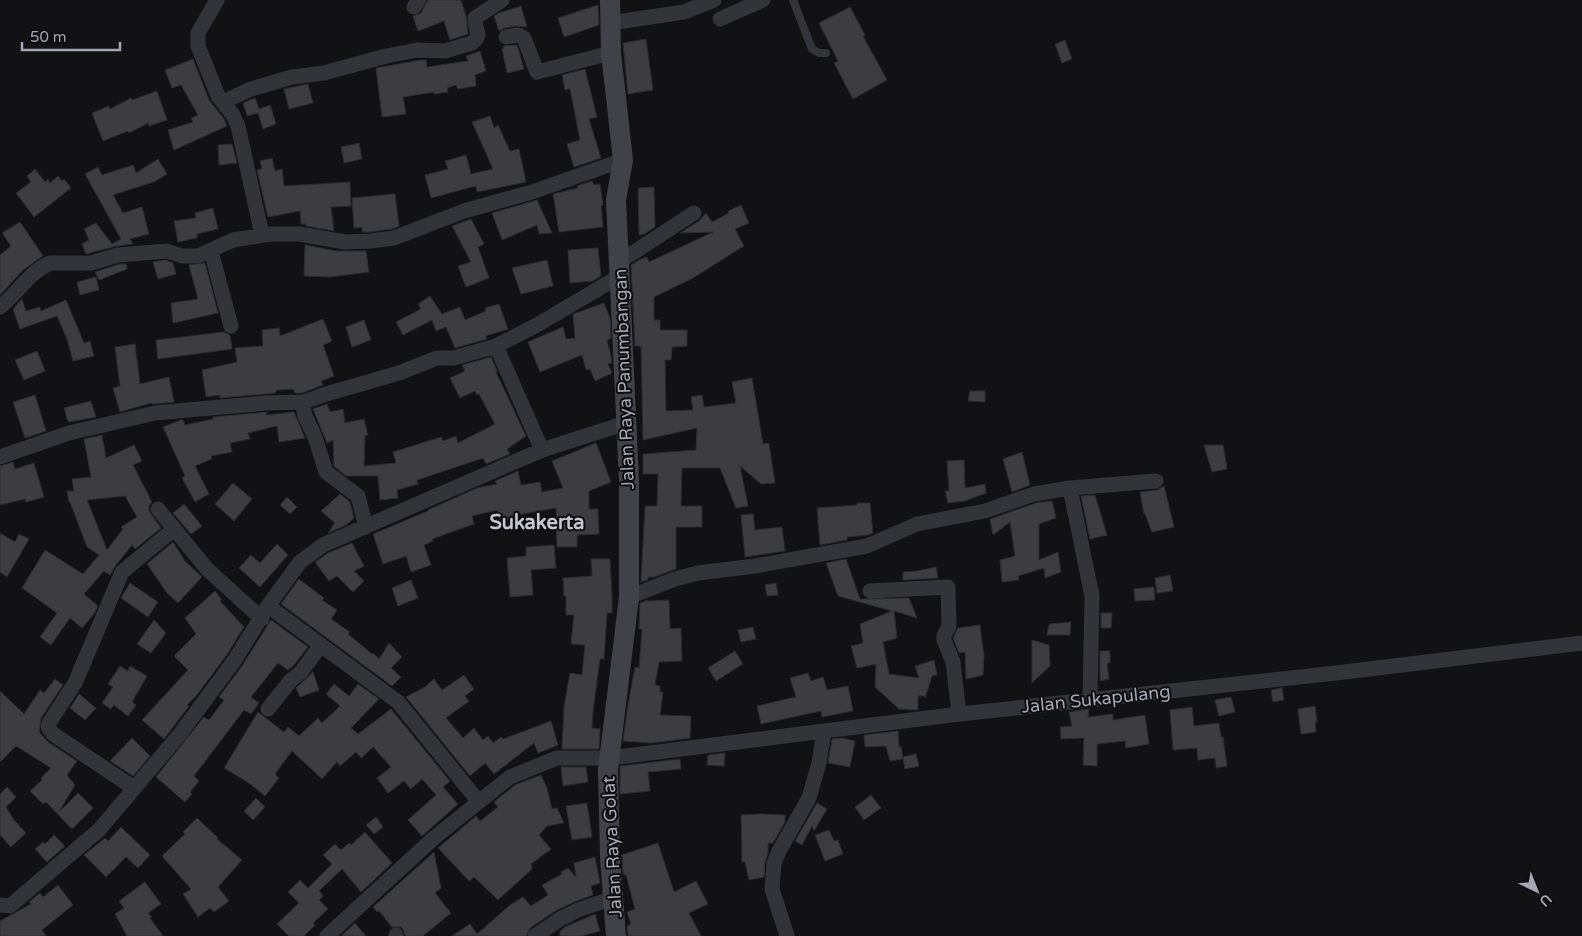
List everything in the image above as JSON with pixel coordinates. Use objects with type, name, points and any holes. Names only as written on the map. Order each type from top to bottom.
[{"type":"main road","name":"Jalan Raya Panumbangan","points":[[610,0],[611,53],[623,160],[616,200],[629,481],[628,597],[610,758]]},
{"type":"main road","name":"Jalan Raya Golat","points":[[610,758],[608,770],[610,858],[616,936]]},
{"type":"street","points":[[217,0],[201,27],[198,46],[216,92],[233,115],[238,126],[262,235]]},
{"type":"street","points":[[223,102],[251,89],[292,77],[324,73],[386,56],[417,50],[445,51],[472,42],[478,35],[474,22],[476,18],[502,0]]},
{"type":"street","points":[[610,23],[684,12],[714,0]]},
{"type":"street","points":[[720,19],[763,0]]},
{"type":"street","points":[[506,37],[518,35],[524,38],[537,72],[611,53]]},
{"type":"street","points":[[0,307],[30,277],[50,263],[91,263],[118,255],[167,251],[182,256],[198,256],[211,251],[223,243],[262,235],[299,234],[345,242],[394,238],[464,211],[532,192],[623,160]]},
{"type":"street","points":[[0,457],[69,433],[155,413],[266,403],[302,402],[399,373],[432,360],[454,358],[496,346],[537,325],[619,269],[694,213]]},
{"type":"street","points":[[211,251],[231,326]]},
{"type":"street","points":[[496,346],[542,450]]},
{"type":"street","points":[[302,402],[305,416],[315,437],[326,472],[358,496],[366,527]]},
{"type":"street","points":[[0,905],[10,906],[99,830],[180,734],[234,661],[300,562],[310,554],[323,545],[542,450],[626,423]]},
{"type":"street","points":[[628,597],[675,579],[698,573],[755,566],[867,546],[927,521],[985,511],[1034,494],[1070,488],[1156,482]]},
{"type":"street","points":[[1070,488],[1092,596],[1090,700]]},
{"type":"street","points":[[158,509],[207,569],[265,612],[321,645],[398,702],[479,802]]},
{"type":"street","points":[[134,788],[53,734],[48,727],[75,683],[122,572],[174,529]]},
{"type":"street","points":[[870,591],[948,587],[949,627],[944,634],[944,640],[953,662],[959,714]]},
{"type":"street","name":"Jalan Sukapulang","points":[[327,936],[435,837],[510,777],[557,758],[610,758],[959,714],[1336,673],[1582,643]]},
{"type":"street","points":[[268,709],[291,680],[301,672],[321,645]]},
{"type":"street","points":[[787,936],[772,890],[774,863],[809,798],[819,762],[824,731]]},
{"type":"street","points":[[535,936],[560,919],[578,910],[613,898]]},
{"type":"lane","points":[[793,0],[812,49],[819,53],[826,53]]},
{"type":"building","points":[[428,0],[461,0],[466,16],[468,34],[450,40],[444,21],[418,31],[413,16],[421,13]]},
{"type":"building","points":[[598,5],[599,25],[564,37],[558,18]]},
{"type":"building","points":[[521,6],[527,27],[516,26],[499,31],[494,16]]},
{"type":"building","points":[[850,7],[865,35],[863,36],[887,80],[853,99],[834,63],[838,61],[819,23]]},
{"type":"building","points":[[646,39],[653,90],[628,94],[623,43]]},
{"type":"building","points":[[1065,40],[1072,59],[1062,63],[1055,44]]},
{"type":"building","points":[[517,45],[524,69],[507,73],[503,46]]},
{"type":"building","points":[[480,51],[486,71],[475,75],[476,86],[458,89],[456,85],[447,88],[448,92],[434,94],[434,92],[403,97],[406,114],[382,117],[376,68],[421,60],[426,60],[427,67],[468,61],[466,56]]},
{"type":"building","points":[[193,59],[209,100],[224,119],[227,126],[174,150],[168,130],[193,122],[191,118],[198,115],[181,85],[172,88],[165,70]]},
{"type":"building","points":[[585,69],[597,117],[589,119],[601,158],[574,167],[567,144],[580,140],[570,89],[565,90],[562,75]]},
{"type":"building","points":[[308,84],[313,103],[289,109],[284,89]]},
{"type":"building","points":[[157,91],[167,120],[149,126],[148,123],[129,133],[128,131],[103,141],[92,113],[109,106],[110,109],[131,98],[132,100]]},
{"type":"building","points":[[255,98],[259,109],[270,105],[276,124],[263,129],[258,113],[247,116],[243,103]]},
{"type":"building","points":[[490,116],[494,128],[498,125],[510,151],[519,149],[526,182],[477,192],[476,186],[431,198],[425,175],[448,169],[445,161],[466,155],[471,174],[493,169],[472,122]]},
{"type":"building","points":[[359,143],[362,159],[344,163],[341,147]]},
{"type":"building","points":[[232,144],[237,163],[219,165],[218,145]]},
{"type":"building","points":[[272,158],[275,171],[282,169],[284,186],[350,182],[351,206],[331,207],[334,231],[301,224],[300,211],[268,217],[257,170],[262,169],[260,161]]},
{"type":"building","points":[[158,159],[167,174],[156,181],[113,195],[123,213],[142,207],[149,234],[130,239],[133,244],[116,246],[86,254],[82,244],[89,240],[84,229],[96,223],[112,244],[121,239],[85,174],[98,167],[102,175],[133,165],[136,173]]},
{"type":"building","points":[[35,169],[45,182],[48,179],[50,183],[58,176],[62,181],[64,179],[71,188],[34,217],[16,193],[31,182],[27,176]]},
{"type":"building","points":[[592,181],[594,185],[600,184],[603,205],[601,206],[603,227],[559,232],[553,194],[578,188],[577,186]]},
{"type":"building","points":[[654,187],[655,227],[639,235],[638,188]]},
{"type":"building","points":[[395,194],[399,226],[392,229],[369,232],[362,232],[362,227],[354,228],[352,198]]},
{"type":"building","points":[[537,200],[552,233],[539,234],[537,225],[502,240],[492,213]]},
{"type":"building","points":[[741,205],[749,223],[735,229],[744,246],[693,278],[654,297],[654,320],[660,320],[660,330],[687,330],[687,346],[672,347],[671,360],[665,360],[666,411],[693,410],[691,397],[702,395],[704,407],[736,403],[732,382],[752,378],[763,444],[769,443],[775,483],[761,484],[740,466],[748,506],[736,508],[720,468],[682,468],[681,506],[702,506],[702,527],[676,527],[676,569],[654,577],[648,577],[648,580],[641,582],[645,506],[657,506],[658,474],[643,474],[643,454],[696,450],[697,428],[643,440],[641,346],[635,346],[631,265],[647,257],[649,262],[713,232],[680,233],[699,221],[706,213],[712,222]]},
{"type":"building","points":[[213,208],[218,229],[197,234],[197,238],[178,242],[174,221],[196,218],[195,213]]},
{"type":"building","points":[[471,219],[484,244],[478,247],[489,278],[466,287],[458,266],[471,262],[452,226]]},
{"type":"building","points":[[20,222],[43,256],[23,270],[0,295],[0,255],[11,246],[2,233]]},
{"type":"building","points":[[305,245],[336,251],[366,251],[369,272],[330,277],[304,276]]},
{"type":"building","points":[[598,248],[601,276],[593,281],[570,283],[568,250]]},
{"type":"building","points":[[166,260],[173,263],[176,274],[158,279],[153,262]]},
{"type":"building","points":[[547,260],[553,286],[521,294],[512,268]]},
{"type":"building","points":[[205,263],[218,313],[173,323],[171,303],[198,299],[189,265]]},
{"type":"building","points":[[126,264],[127,269],[99,280],[95,272]]},
{"type":"building","points":[[96,277],[99,290],[80,295],[77,282]]},
{"type":"building","points":[[430,296],[442,314],[460,307],[465,320],[486,311],[485,308],[499,304],[508,329],[485,336],[487,339],[455,348],[446,327],[436,331],[432,320],[403,335],[396,322],[421,309],[418,304]]},
{"type":"building","points":[[22,299],[26,311],[40,307],[41,311],[66,300],[84,343],[90,341],[94,356],[73,361],[67,339],[57,316],[20,329],[13,309]]},
{"type":"building","points":[[604,303],[610,318],[611,338],[607,340],[612,363],[608,364],[612,373],[595,381],[590,369],[586,370],[582,355],[540,372],[528,342],[563,327],[566,339],[575,338],[573,314]]},
{"type":"building","points":[[323,319],[332,341],[323,345],[334,376],[321,381],[323,385],[302,393],[295,393],[293,389],[277,390],[275,393],[220,398],[220,395],[206,397],[202,370],[237,362],[235,348],[263,346],[262,330],[279,328],[280,336]]},
{"type":"building","points":[[364,320],[371,340],[352,347],[346,327]]},
{"type":"building","points":[[224,332],[230,335],[232,349],[158,359],[156,340]]},
{"type":"building","points":[[135,344],[140,384],[169,377],[174,402],[151,403],[120,412],[113,388],[120,386],[115,347]]},
{"type":"building","points":[[37,351],[45,371],[24,380],[15,360]]},
{"type":"building","points":[[491,357],[496,372],[526,436],[507,449],[510,454],[486,464],[483,458],[417,480],[418,484],[397,490],[398,498],[380,500],[378,476],[346,476],[334,466],[333,440],[327,443],[313,409],[327,404],[330,412],[343,409],[345,423],[364,419],[368,435],[365,436],[364,466],[396,463],[393,452],[441,437],[443,441],[456,436],[458,443],[495,424],[479,394],[477,395],[475,391],[460,398],[450,378],[465,371],[462,365]]},
{"type":"building","points":[[970,391],[985,391],[985,402],[968,401]]},
{"type":"building","points":[[35,395],[46,431],[25,438],[13,402]]},
{"type":"building","points":[[91,401],[96,417],[68,422],[64,408]]},
{"type":"building","points":[[267,412],[266,415],[294,412],[305,438],[279,442],[277,426],[248,433],[250,439],[230,443],[232,452],[211,456],[212,459],[195,466],[209,494],[195,502],[182,478],[185,476],[163,427],[181,420],[183,420],[185,425],[213,419],[213,417]]},
{"type":"building","points":[[102,435],[106,458],[134,445],[142,461],[133,465],[152,502],[149,506],[149,511],[161,528],[135,549],[132,545],[110,575],[104,571],[84,594],[98,606],[94,614],[82,628],[70,618],[51,645],[40,637],[57,613],[22,588],[45,550],[83,574],[99,555],[87,547],[69,502],[67,491],[74,491],[72,479],[91,477],[84,439]],"holes":[[[125,496],[137,517],[121,527],[123,529],[107,550],[87,500]]]},
{"type":"building","points":[[596,443],[611,482],[589,491],[589,509],[598,509],[599,534],[577,535],[577,547],[557,547],[556,508],[511,516],[512,519],[500,522],[497,510],[472,516],[474,524],[432,539],[433,541],[424,545],[431,565],[411,572],[406,556],[383,564],[373,534],[477,488],[497,484],[495,481],[518,471],[521,485],[540,482],[542,492],[563,488],[552,461]]},
{"type":"building","points":[[1204,445],[1223,445],[1227,469],[1212,472]]},
{"type":"building","points":[[1022,452],[1030,485],[1012,492],[1003,459]]},
{"type":"building","points":[[964,460],[965,488],[985,484],[986,493],[965,501],[948,503],[945,491],[949,491],[947,461]]},
{"type":"building","points":[[13,462],[15,469],[34,463],[44,497],[26,502],[25,499],[0,505],[0,466]]},
{"type":"building","points":[[233,483],[252,499],[234,521],[215,504]]},
{"type":"building","points":[[1164,486],[1174,527],[1152,532],[1144,514],[1140,492],[1157,490]]},
{"type":"building","points":[[340,494],[350,502],[354,518],[346,525],[328,533],[335,523],[321,511]]},
{"type":"building","points":[[1095,495],[1107,535],[1090,539],[1081,496]]},
{"type":"building","points":[[287,497],[297,507],[290,514],[280,505]]},
{"type":"building","points":[[1052,501],[1056,518],[1039,524],[1039,560],[1058,552],[1061,572],[1045,578],[1044,568],[1018,576],[1019,580],[1002,582],[1000,560],[1015,556],[1010,522],[993,535],[990,519],[1036,503]]},
{"type":"building","points":[[857,503],[870,503],[873,533],[847,537],[847,540],[820,545],[817,508],[857,505]]},
{"type":"building","points":[[184,504],[202,526],[191,534],[173,513]]},
{"type":"building","points":[[753,514],[755,530],[782,527],[785,551],[745,557],[741,515]]},
{"type":"building","points":[[0,533],[15,542],[19,534],[29,539],[7,577],[0,572]]},
{"type":"building","points":[[173,542],[185,561],[202,577],[178,603],[167,593],[147,564]]},
{"type":"building","points":[[352,543],[364,566],[354,571],[364,581],[353,592],[337,576],[329,581],[315,562],[328,553]]},
{"type":"building","points":[[277,544],[288,555],[260,587],[239,568],[251,555],[260,563]]},
{"type":"building","points":[[554,545],[556,568],[531,570],[533,595],[510,597],[507,558],[526,556],[526,547]]},
{"type":"building","points":[[591,559],[610,559],[612,596],[612,613],[607,613],[604,659],[600,659],[593,711],[592,728],[600,729],[599,749],[562,749],[564,707],[570,673],[582,675],[585,645],[571,644],[574,615],[566,615],[566,596],[564,596],[563,578],[592,576]]},
{"type":"building","points":[[846,559],[860,599],[909,598],[917,618],[894,611],[897,638],[883,642],[889,674],[919,678],[915,666],[934,660],[937,675],[932,676],[925,698],[925,696],[918,696],[918,710],[899,709],[875,687],[876,664],[857,668],[851,646],[863,643],[860,624],[892,611],[838,596],[826,563]]},
{"type":"building","points":[[936,567],[938,578],[903,580],[903,572]]},
{"type":"building","points":[[1170,575],[1173,591],[1157,593],[1155,578]]},
{"type":"building","points":[[299,579],[324,598],[322,600],[337,610],[331,619],[350,632],[348,634],[372,654],[379,659],[389,643],[402,657],[391,668],[401,677],[392,686],[281,604]]},
{"type":"building","points":[[411,580],[418,598],[398,606],[392,588]]},
{"type":"building","points":[[130,583],[158,602],[148,617],[121,598]]},
{"type":"building","points":[[776,583],[778,595],[767,596],[765,585]]},
{"type":"building","points":[[1154,587],[1155,600],[1135,601],[1134,589]]},
{"type":"building","points":[[215,591],[222,600],[220,601],[244,627],[226,656],[187,705],[189,706],[164,739],[142,720],[188,670],[174,656],[196,634],[185,618]]},
{"type":"building","points":[[648,600],[669,600],[670,629],[681,628],[682,661],[659,662],[655,685],[660,686],[660,692],[663,692],[660,715],[691,716],[690,738],[652,743],[623,741],[635,667],[639,668],[642,629],[639,629],[640,603]]},
{"type":"building","points":[[1101,613],[1112,613],[1111,628],[1101,628]]},
{"type":"building","points":[[154,620],[166,633],[151,653],[137,644]]},
{"type":"building","points":[[271,620],[308,647],[288,670],[278,663],[251,697],[259,703],[251,714],[244,710],[194,776],[199,781],[185,802],[156,777],[204,717],[209,720],[224,700],[219,697],[242,666]]},
{"type":"building","points":[[1071,622],[1070,635],[1047,635],[1049,624]]},
{"type":"building","points":[[980,625],[984,656],[983,675],[966,679],[965,652],[959,653],[953,638],[958,628]]},
{"type":"building","points":[[753,627],[756,639],[741,642],[738,630]]},
{"type":"building","points":[[1032,640],[1049,645],[1050,666],[1032,683]]},
{"type":"building","points":[[735,651],[743,664],[716,681],[708,668]]},
{"type":"building","points":[[1100,651],[1110,651],[1110,663],[1107,663],[1109,679],[1100,681]]},
{"type":"building","points":[[120,666],[128,671],[130,666],[147,676],[132,702],[136,705],[128,716],[114,705],[111,709],[102,703],[113,687],[108,684]]},
{"type":"building","points":[[313,672],[319,690],[300,697],[296,688]]},
{"type":"building","points":[[808,673],[811,681],[823,677],[827,690],[848,686],[853,711],[822,717],[821,711],[761,724],[757,706],[796,697],[790,678]]},
{"type":"building","points":[[464,675],[474,689],[465,696],[469,701],[446,718],[463,738],[474,728],[483,740],[488,736],[493,743],[501,737],[503,739],[551,721],[558,745],[538,753],[534,743],[494,774],[485,763],[470,776],[406,697],[425,687],[434,679],[442,690]]},
{"type":"building","points":[[55,679],[63,685],[41,718],[39,732],[48,742],[77,761],[67,775],[75,785],[59,812],[78,793],[93,808],[72,829],[46,802],[43,804],[30,791],[51,768],[16,746],[0,762],[0,691],[24,714],[40,690],[44,693]]},
{"type":"building","points":[[334,684],[349,696],[358,684],[379,699],[351,728],[358,734],[391,709],[450,781],[443,787],[458,804],[422,836],[408,820],[436,795],[422,779],[411,789],[404,781],[388,793],[377,778],[391,767],[373,747],[361,758],[356,752],[340,766],[337,762],[322,779],[292,751],[275,774],[279,778],[265,796],[249,783],[224,768],[258,712],[284,732],[288,727],[299,736],[318,718],[322,723],[340,706],[326,694]]},
{"type":"building","points":[[1282,688],[1284,700],[1273,702],[1271,690]]},
{"type":"building","points":[[79,694],[96,708],[85,720],[70,708]]},
{"type":"building","points":[[1231,697],[1235,712],[1219,716],[1215,700]]},
{"type":"building","points":[[1315,706],[1316,732],[1301,734],[1298,709]]},
{"type":"building","points":[[1192,707],[1194,726],[1219,723],[1227,766],[1216,768],[1215,758],[1198,760],[1197,748],[1173,750],[1170,710]]},
{"type":"building","points":[[1089,709],[1088,717],[1113,714],[1113,720],[1145,715],[1149,744],[1126,748],[1125,741],[1097,744],[1097,766],[1083,765],[1084,738],[1061,739],[1060,727],[1072,726],[1069,712]]},
{"type":"building","points":[[898,731],[899,747],[901,746],[903,759],[890,761],[886,746],[865,747],[864,735]]},
{"type":"building","points":[[132,738],[150,756],[133,776],[110,761]]},
{"type":"building","points":[[842,738],[855,741],[850,767],[828,763],[832,739]]},
{"type":"building","points":[[725,753],[724,766],[707,765],[708,755]]},
{"type":"building","points":[[916,754],[919,766],[905,769],[903,757]]},
{"type":"building","points":[[680,759],[681,769],[648,772],[650,791],[620,794],[620,766]]},
{"type":"building","points":[[561,767],[586,767],[588,782],[563,786]]},
{"type":"building","points":[[541,775],[547,788],[552,809],[557,808],[564,823],[547,826],[539,835],[551,849],[531,864],[532,869],[498,900],[474,877],[469,881],[438,848],[476,816],[480,821],[498,807],[494,802],[515,785]]},
{"type":"building","points":[[7,787],[16,797],[6,807],[14,820],[26,833],[11,847],[0,835],[0,794]]},
{"type":"building","points":[[871,795],[881,808],[864,820],[855,807]]},
{"type":"building","points":[[256,798],[265,807],[253,820],[244,811]]},
{"type":"building","points":[[587,803],[592,837],[572,840],[566,806]]},
{"type":"building","points":[[817,803],[827,809],[814,831],[812,826],[802,845],[795,841]]},
{"type":"building","points":[[741,815],[785,815],[785,822],[773,843],[768,843],[764,877],[749,880],[745,862],[742,862]]},
{"type":"building","points":[[376,817],[383,827],[374,834],[366,825]]},
{"type":"building","points":[[197,818],[217,839],[242,860],[218,887],[229,901],[214,912],[210,908],[198,917],[183,894],[191,889],[162,856],[185,834],[183,832]]},
{"type":"building","points":[[121,827],[150,855],[138,868],[126,857],[106,877],[84,855],[105,838],[108,841]]},
{"type":"building","points":[[829,830],[834,841],[838,840],[843,854],[825,861],[815,835]]},
{"type":"building","points":[[365,832],[392,863],[361,892],[342,869],[319,891],[323,896],[319,900],[328,909],[313,923],[315,925],[304,936],[289,936],[277,924],[299,903],[288,892],[300,880],[308,888],[332,864],[323,855],[335,844],[341,850],[349,843],[351,845]]},
{"type":"building","points":[[54,835],[65,846],[47,862],[35,849],[43,842],[45,844]]},
{"type":"building","points":[[658,843],[674,892],[696,881],[708,904],[689,913],[701,936],[628,936],[627,926],[631,924],[627,912],[635,909],[626,875],[623,872],[622,855]]},
{"type":"building","points":[[434,852],[441,888],[435,893],[451,913],[423,936],[405,936],[401,927],[392,927],[379,911],[377,912],[373,907]]},
{"type":"building","points":[[595,857],[600,883],[591,886],[593,895],[555,911],[530,928],[526,936],[452,936],[470,924],[477,934],[510,905],[523,897],[531,906],[548,895],[542,885],[562,874],[561,872],[568,868],[576,877],[574,863]]},
{"type":"building","points":[[145,882],[161,904],[148,913],[163,936],[127,936],[115,914],[124,908],[119,901]]},
{"type":"building","points":[[58,885],[73,905],[42,930],[46,936],[0,936],[0,921],[31,904],[29,902],[40,893],[43,897]]},
{"type":"building","points":[[595,914],[600,931],[582,936],[560,936],[560,931],[565,927]]},
{"type":"building","points":[[355,923],[366,936],[341,936]]},
{"type":"district","name":"Sukakerta","points":[[537,522]]}]
